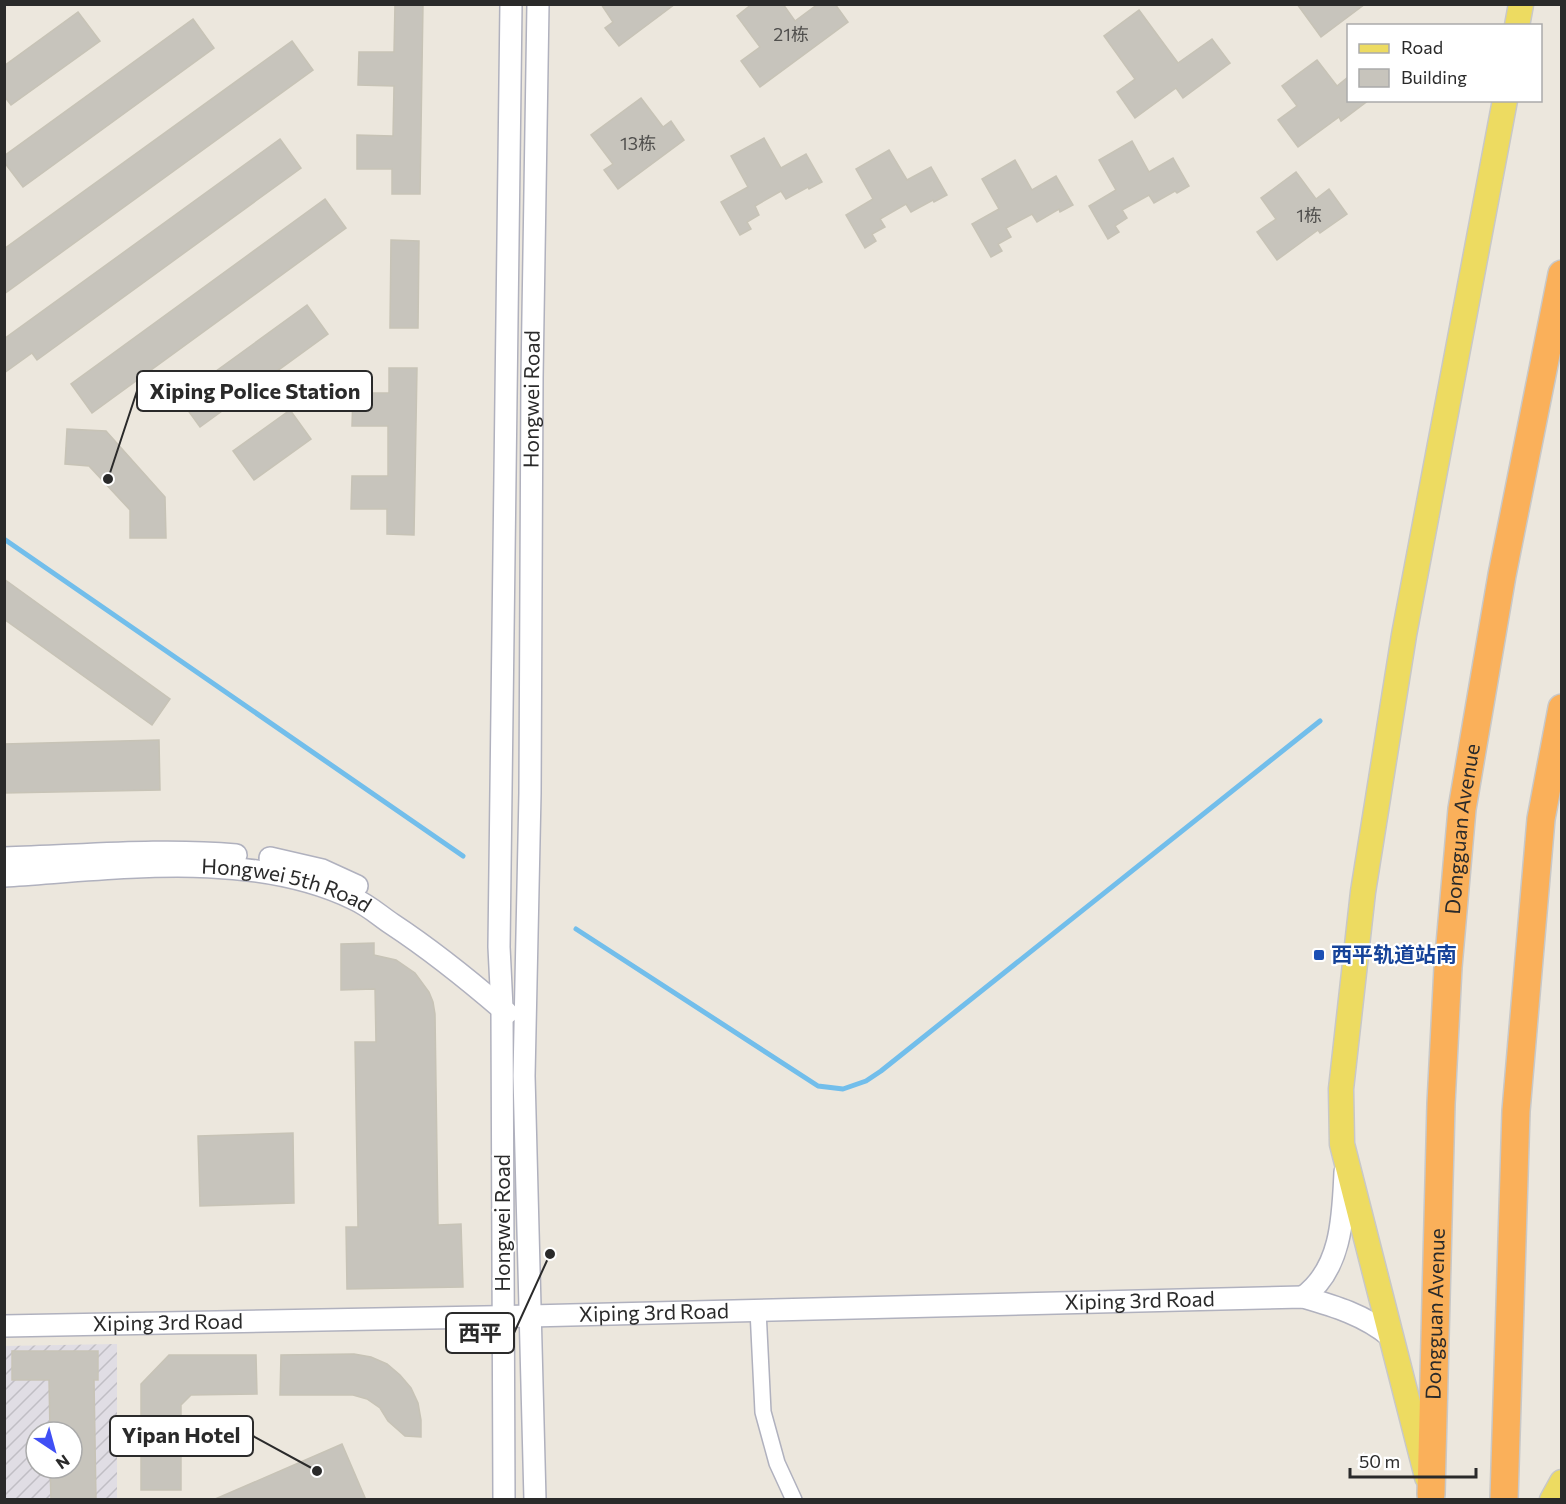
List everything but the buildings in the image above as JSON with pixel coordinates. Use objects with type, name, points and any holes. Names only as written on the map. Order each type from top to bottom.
[{"type":"highway","name":"Dongguan Avenue","points":[[1431,1497],[1440,1104],[1448,967],[1462,809],[1502,574],[1562,274]]},
{"type":"highway","points":[[1504,1500],[1516,1111],[1541,819],[1562,708]]},
{"type":"main road","points":[[1517,24],[1521,4]]},
{"type":"main road","points":[[1431,1497],[1341,1144],[1341,1089],[1363,891],[1404,635],[1505,102]]},
{"type":"main road","points":[[1552,1500],[1562,1482]]},
{"type":"street","name":"Hongwei Road","points":[[504,1500],[502,999],[499,947],[511,4]]},
{"type":"street","name":"Hongwei Road","points":[[535,1500],[524,1076],[530,793],[532,378],[538,4]]},
{"type":"street","name":"Hongwei 5th Road","points":[[4,858],[206,852],[267,857],[322,870],[363,888],[439,938],[525,1020]]},
{"type":"street","name":"Hongwei 5th Road","points":[[4,876],[127,868],[208,867],[264,871],[314,884],[356,899],[502,999]]},
{"type":"street","points":[[1303,1297],[1316,1287],[1334,1256],[1343,1214],[1346,1161]]},
{"type":"street","name":"Xiping 3rd Road","points":[[4,1326],[1303,1297],[1343,1309],[1377,1325],[1391,1337]]},
{"type":"street","points":[[758,1310],[763,1412],[777,1463],[794,1500]]},
{"type":"shaded area","points":[[117,1344],[117,1499],[5,1499],[4,1346]]},
{"type":"waterway","points":[[4,539],[463,856]]},
{"type":"waterway","points":[[576,929],[818,1086],[843,1089],[866,1081],[881,1071],[1320,721]]},
{"type":"place","name":"Xiping Police Station","points":[[108,479]]},
{"type":"place","name":"西平轨道站南","points":[[1319,955]]},
{"type":"place","name":"西平","points":[[550,1254]]},
{"type":"place","name":"Yipan Hotel","points":[[317,1471]]}]
